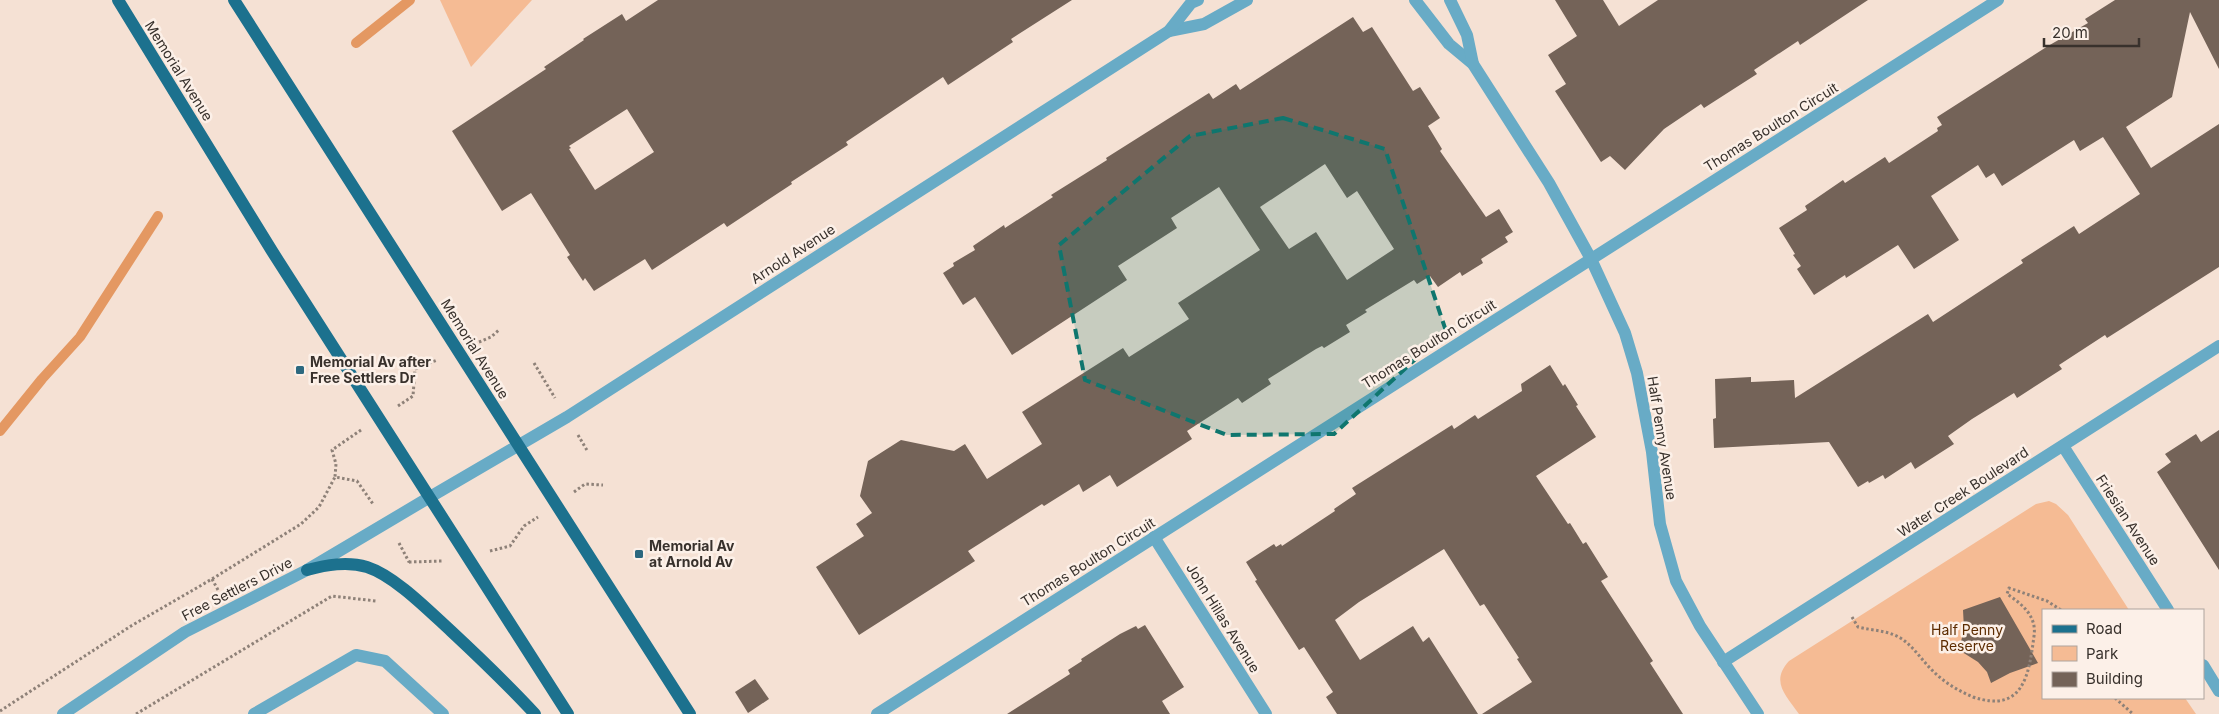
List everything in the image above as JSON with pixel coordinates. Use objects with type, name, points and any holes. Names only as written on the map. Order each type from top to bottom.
[{"type":"main road","name":"Memorial Avenue","points":[[118,0],[272,251],[568,714]]},
{"type":"main road","name":"Memorial Avenue","points":[[234,0],[690,714]]},
{"type":"main road","points":[[307,570],[330,565],[348,564],[367,567],[393,582],[419,602],[446,627],[535,714]]},
{"type":"street","name":"Arnold Avenue","points":[[430,498],[567,417],[1169,31],[1191,4],[1198,0]]},
{"type":"street","name":"Arnold Avenue","points":[[1169,31],[1204,24],[1247,0]]},
{"type":"street","name":"Half Penny Avenue","points":[[1414,0],[1449,44],[1473,64],[1548,183],[1591,259],[1625,334],[1637,373],[1652,452],[1660,524],[1676,581],[1687,604],[1758,714]]},
{"type":"street","name":"Half Penny Avenue","points":[[1450,0],[1467,36],[1473,64]]},
{"type":"street","name":"Thomas Boulton Circuit","points":[[877,714],[1998,0]]},
{"type":"street","name":"Water Creek Boulevard","points":[[1723,662],[2219,346]]},
{"type":"street","name":"Friesian Avenue","points":[[2063,446],[2167,609]]},
{"type":"street","name":"Free Settlers Drive","points":[[63,714],[185,632],[307,570],[430,498]]},
{"type":"street","name":"John Hillas Avenue","points":[[1154,538],[1266,714]]},
{"type":"street","points":[[254,714],[356,655],[385,661],[443,714]]},
{"type":"street","points":[[2204,667],[2219,691]]},
{"type":"path","points":[[492,337],[499,330]]},
{"type":"path","points":[[403,403],[413,396],[415,369],[428,364]]},
{"type":"path","points":[[0,711],[131,626],[301,524],[319,507],[335,477],[336,464],[332,450],[351,436]]},
{"type":"path","points":[[335,477],[357,482]]},
{"type":"path","points":[[585,484],[603,485]]},
{"type":"path","points":[[510,546],[524,526]]},
{"type":"path","points":[[400,545],[409,562]]},
{"type":"path","points":[[409,562],[435,563]]},
{"type":"path","points":[[406,567],[409,562]]},
{"type":"path","points":[[1852,617],[1858,627],[1888,632],[1902,640],[1918,653],[1935,673],[1954,688],[1976,699],[2002,705],[2015,699],[2023,684],[2031,658],[2035,628],[2028,611],[2007,594],[2008,588],[2047,601],[2059,609]]},
{"type":"path","points":[[136,714],[332,596],[376,601]]},
{"type":"path","points":[[2116,699],[2133,714]]},
{"type":"highlighted area","points":[[1283,118],[1385,149],[1446,331],[1334,434],[1227,435],[1085,380],[1059,245],[1190,136]]},
{"type":"green space","points":[[440,0],[532,0],[471,67]]},
{"type":"green space","name":"Half Penny Reserve","points":[[2049,501],[2056,504],[2068,515],[2128,609],[2042,609],[2042,699],[2186,699],[2196,714],[1799,714],[1785,694],[1780,682],[1783,669],[1789,661],[2036,504]]},
{"type":"building","points":[[658,0],[1072,0],[1011,39],[1013,42],[948,85],[943,77],[846,142],[848,145],[727,227],[724,223],[652,270],[645,259],[594,291],[585,278],[583,281],[567,257],[570,255],[531,193],[502,211],[452,131],[546,69],[544,67],[622,14],[626,21]],"holes":[[[627,109],[654,152],[595,190],[569,149],[571,148],[569,146]]]},
{"type":"building","points":[[1555,0],[1603,0],[1619,26],[1658,0],[1868,0],[1800,45],[1798,41],[1754,70],[1757,74],[1704,108],[1701,104],[1664,129],[1625,170],[1610,156],[1601,162],[1555,91],[1566,84],[1548,55],[1577,36]]},
{"type":"building","points":[[2115,0],[2219,0],[2219,69],[2190,12],[2172,97],[2126,127],[2151,168],[2219,124],[2219,267],[2107,338],[2105,335],[2059,365],[2062,369],[2017,398],[2014,393],[1972,419],[1948,436],[1954,444],[1915,469],[1911,462],[1885,479],[1883,475],[1858,487],[1829,442],[1714,448],[1713,419],[1716,418],[1715,379],[1751,377],[1751,382],[1794,380],[1795,398],[1928,314],[1933,322],[2023,263],[2021,260],[2074,226],[2079,234],[2140,194],[2103,137],[2080,151],[2074,140],[2002,186],[1994,173],[1986,178],[1978,165],[1931,196],[1959,240],[1914,269],[1898,245],[1846,278],[1845,275],[1814,295],[1797,269],[1801,266],[1779,228],[1807,210],[1805,206],[1843,180],[1845,183],[1885,157],[1889,163],[1938,131],[1937,128],[1942,125],[1937,117],[2048,46],[2088,23],[2085,19]]},
{"type":"building","points":[[1353,17],[1363,32],[1372,27],[1413,91],[1420,87],[1440,118],[1428,126],[1442,149],[1440,151],[1486,217],[1499,209],[1513,232],[1505,237],[1508,242],[1481,259],[1483,263],[1462,276],[1460,272],[1438,287],[1430,276],[1417,284],[1414,280],[1365,310],[1367,312],[1346,325],[1350,332],[1324,348],[1322,346],[1316,349],[1268,379],[1271,384],[1242,403],[1238,398],[1187,431],[1192,439],[1117,487],[1110,475],[1083,492],[1079,484],[1044,506],[1042,504],[968,551],[975,561],[859,635],[816,567],[864,536],[856,524],[872,513],[860,496],[868,461],[901,440],[954,451],[965,444],[987,479],[1042,444],[1022,412],[1123,348],[1129,357],[1189,319],[1178,303],[1260,250],[1219,187],[1171,218],[1177,228],[1118,266],[1127,280],[1012,355],[975,297],[963,305],[943,273],[954,266],[953,263],[975,250],[973,246],[1004,225],[1005,228],[1053,197],[1051,195],[1107,160],[1106,158],[1209,93],[1213,99],[1236,84],[1240,90]],"holes":[[[1325,164],[1347,198],[1357,191],[1394,249],[1347,280],[1316,232],[1289,249],[1260,207]]]},
{"type":"building","points":[[1550,365],[1563,386],[1565,384],[1578,405],[1576,406],[1596,437],[1536,476],[1583,544],[1586,542],[1608,577],[1601,581],[1653,661],[1650,663],[1683,714],[1482,714],[1532,682],[1517,659],[1519,658],[1484,604],[1480,606],[1444,549],[1359,602],[1335,620],[1360,660],[1413,626],[1423,642],[1429,637],[1478,714],[1337,714],[1326,697],[1333,692],[1304,647],[1299,650],[1255,581],[1257,580],[1246,562],[1274,544],[1276,547],[1281,544],[1282,546],[1335,511],[1334,509],[1356,494],[1352,488],[1452,425],[1454,429],[1475,415],[1478,419],[1522,391],[1521,384]]},
{"type":"building","points":[[2219,430],[2219,570],[2157,472],[2171,462],[2165,454],[2196,434],[2201,442]]},
{"type":"building","points":[[2000,597],[2038,663],[2010,673],[1991,683],[1987,672],[1978,662],[1959,650],[1964,629],[1963,610]]},
{"type":"building","points":[[1145,625],[1184,687],[1162,701],[1170,714],[1007,714],[1070,674],[1068,670],[1082,661],[1081,659],[1120,634],[1136,626],[1138,629]]},
{"type":"building","points":[[755,679],[769,699],[748,713],[735,692]]},
{"type":"waterway","points":[[356,43],[410,0]]},
{"type":"waterway","points":[[0,431],[42,379],[80,337],[158,216]]},
{"type":"place","name":"Memorial Av after Free Settlers Dr","points":[[300,370]]},
{"type":"place","name":"Memorial Av at Arnold Av","points":[[639,554]]}]
